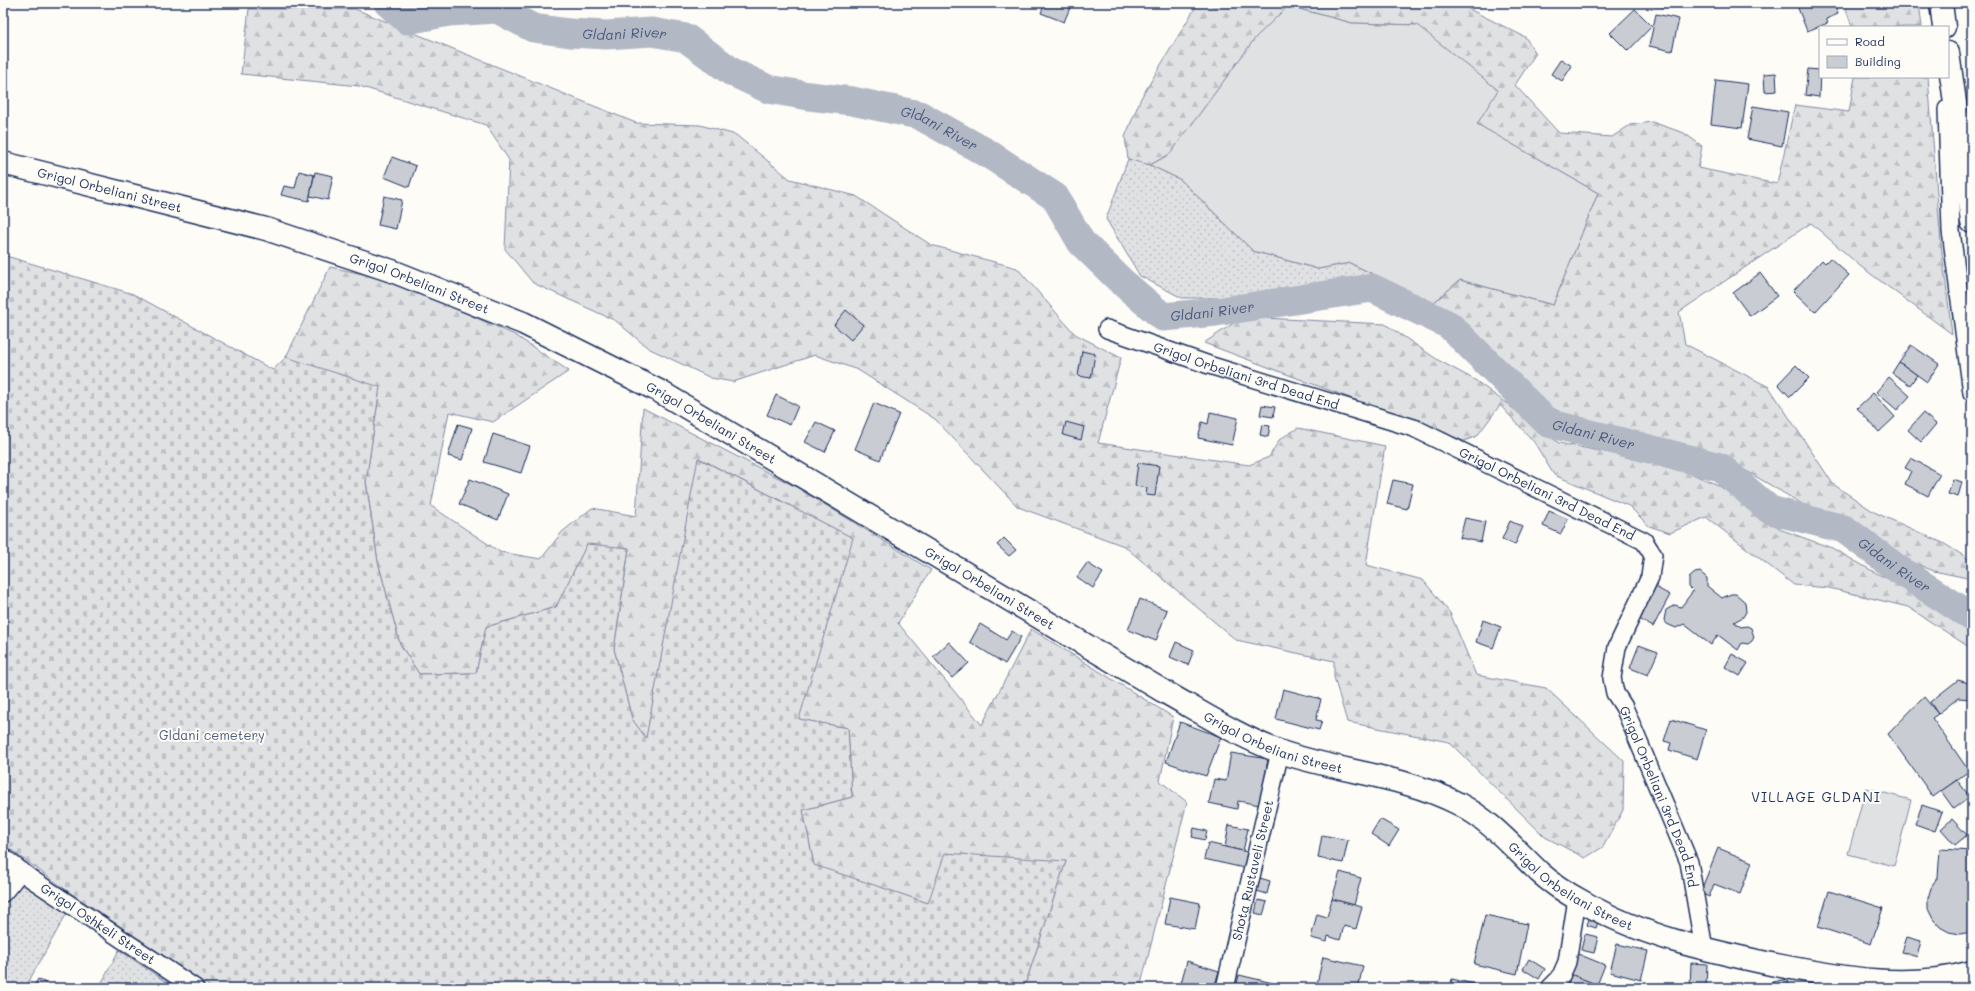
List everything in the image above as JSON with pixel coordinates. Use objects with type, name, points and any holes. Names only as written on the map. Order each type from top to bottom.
[{"type":"main road","points":[[1941,3],[1944,26]]},
{"type":"main road","points":[[1949,60],[1972,222]]},
{"type":"main road","name":"Grigol Orbeliani Street","points":[[3,163],[266,229],[392,271],[523,323],[659,391],[1163,691],[1232,729],[1280,752],[1411,785],[1459,804],[1498,830],[1541,874],[1578,899],[1627,924],[1677,943],[1872,985],[1909,982],[1972,972]]},
{"type":"street","points":[[1934,3],[1938,26]]},
{"type":"street","points":[[1945,78],[1951,231],[1972,393]]},
{"type":"street","name":"Grigol Orbeliani 3rd Dead End","points":[[1107,329],[1209,365],[1414,428],[1644,541],[1653,555],[1650,577],[1617,647],[1612,678],[1615,693],[1624,707],[1689,862],[1704,949]]},
{"type":"street","name":"Shota Rustaveli Street","points":[[1225,988],[1280,752]]},
{"type":"street","name":"Grigol Oshkeli Street","points":[[3,857],[21,871],[195,988]]},
{"type":"street","points":[[3,893],[21,871]]},
{"type":"street","points":[[1550,988],[1560,978],[1567,962],[1578,899]]},
{"type":"green space","points":[[1198,3],[1452,3],[1465,7],[1525,37],[1536,53],[1515,85],[1559,133],[1612,137],[1630,125],[1652,122],[1684,133],[1702,146],[1698,168],[1777,184],[1795,105],[1849,112],[1855,78],[1928,78],[1941,244],[1952,334],[1860,266],[1811,223],[1679,312],[1685,344],[1769,387],[1833,484],[1874,512],[1943,543],[1972,561],[1972,579],[1934,571],[1903,559],[1852,524],[1814,511],[1733,463],[1600,431],[1548,406],[1451,311],[1433,303],[1460,280],[1553,305],[1598,193],[1476,124],[1417,25],[1352,23],[1288,6],[1256,38],[1170,154],[1150,165],[1128,159],[1125,137],[1141,98]]},
{"type":"green space","points":[[1844,3],[1919,3],[1922,26],[1852,26]]},
{"type":"green space","points":[[1288,6],[1352,23],[1417,25],[1498,90],[1477,124],[1598,193],[1553,305],[1460,280],[1433,303],[1350,263],[1318,269],[1253,251],[1181,180],[1150,165],[1170,154],[1256,37]]},
{"type":"green space","points":[[249,9],[355,9],[636,123],[700,125],[736,135],[790,179],[856,196],[931,245],[1017,268],[1075,334],[1121,358],[1098,443],[1249,465],[1269,457],[1280,439],[1298,428],[1385,446],[1366,565],[1423,580],[1450,613],[1476,675],[1546,688],[1624,761],[1623,810],[1603,847],[1585,858],[1545,837],[1449,742],[1347,722],[1334,677],[1334,661],[1236,640],[1124,546],[1018,507],[935,419],[858,370],[815,355],[733,382],[711,378],[648,348],[616,321],[533,283],[505,249],[509,160],[486,125],[359,86],[241,74]]},
{"type":"green space","points":[[1128,159],[1150,165],[1181,180],[1253,251],[1318,269],[1350,263],[1395,285],[1335,285],[1257,298],[1182,298],[1140,276],[1106,219]]},
{"type":"green space","name":"Gldani cemetery","points":[[3,255],[133,294],[273,370],[286,357],[380,387],[366,482],[378,562],[400,644],[419,674],[476,673],[486,627],[556,607],[587,544],[629,548],[614,649],[632,719],[646,738],[698,458],[853,538],[799,719],[848,728],[852,797],[803,810],[814,865],[928,903],[945,853],[1066,861],[1024,988],[212,988],[69,892],[3,844]]},
{"type":"green space","points":[[330,267],[391,280],[515,335],[569,371],[493,422],[449,412],[431,506],[500,552],[541,559],[562,532],[592,508],[636,516],[643,408],[798,488],[931,570],[898,623],[982,725],[1031,629],[1173,717],[1160,781],[1187,802],[1140,988],[1024,988],[1066,861],[928,903],[814,866],[803,810],[852,797],[848,728],[798,719],[852,538],[699,458],[646,739],[632,719],[614,649],[629,549],[587,545],[556,607],[486,627],[476,673],[419,674],[400,644],[378,562],[366,481],[379,394],[286,357]]},
{"type":"green space","points":[[1243,317],[1385,324],[1438,360],[1475,380],[1559,443],[1671,465],[1718,485],[1782,530],[1832,548],[1876,573],[1909,589],[1972,626],[1972,649],[1908,607],[1829,588],[1794,585],[1706,517],[1670,533],[1649,526],[1629,506],[1554,475],[1534,442],[1500,405],[1477,436],[1464,441],[1204,343]]},
{"type":"green space","points":[[1866,788],[1911,800],[1894,866],[1848,854]]},
{"type":"green space","points":[[3,868],[67,913],[25,988],[3,988]]},
{"type":"green space","points":[[119,950],[175,988],[99,988]]},
{"type":"building","points":[[1045,3],[1072,3],[1064,22],[1041,13]]},
{"type":"building","points":[[1656,3],[1666,3],[1666,7],[1655,6]]},
{"type":"building","points":[[1796,3],[1834,3],[1838,14],[1826,19],[1828,23],[1807,31]]},
{"type":"building","points":[[1635,9],[1652,26],[1628,51],[1610,33]]},
{"type":"building","points":[[1656,14],[1679,19],[1672,51],[1649,46]]},
{"type":"building","points":[[1561,59],[1572,66],[1562,81],[1551,74]]},
{"type":"building","points":[[1808,69],[1819,70],[1819,97],[1805,95]]},
{"type":"building","points":[[1776,73],[1777,91],[1765,92],[1764,74]]},
{"type":"building","points":[[1716,80],[1748,84],[1742,128],[1711,124]]},
{"type":"building","points":[[1753,106],[1788,112],[1782,146],[1747,139]]},
{"type":"building","points":[[392,157],[416,166],[409,187],[384,177]]},
{"type":"building","points":[[299,171],[314,175],[309,201],[281,195],[284,186],[295,188]]},
{"type":"building","points":[[315,172],[333,176],[328,200],[310,196]]},
{"type":"building","points":[[384,196],[402,200],[396,229],[378,225]]},
{"type":"building","points":[[1830,258],[1849,275],[1815,312],[1793,291],[1822,260],[1825,263]]},
{"type":"building","points":[[1760,273],[1777,296],[1750,316],[1733,293]]},
{"type":"building","points":[[846,310],[863,325],[851,340],[834,325]]},
{"type":"building","points":[[1911,345],[1939,364],[1927,382],[1899,362]]},
{"type":"building","points":[[1082,351],[1095,354],[1091,378],[1078,376]]},
{"type":"building","points":[[1899,362],[1917,375],[1910,385],[1892,373]]},
{"type":"building","points":[[1796,365],[1809,378],[1790,397],[1778,384]]},
{"type":"building","points":[[1889,377],[1910,396],[1897,410],[1876,392]]},
{"type":"building","points":[[1873,393],[1895,417],[1879,432],[1857,408]]},
{"type":"building","points":[[776,395],[798,406],[790,425],[767,415]]},
{"type":"building","points":[[874,403],[899,414],[880,460],[855,449]]},
{"type":"building","points":[[1262,405],[1275,407],[1273,417],[1260,415]]},
{"type":"building","points":[[1210,412],[1238,418],[1232,445],[1198,438],[1202,422],[1208,424]]},
{"type":"building","points":[[1923,413],[1936,424],[1921,442],[1908,430]]},
{"type":"building","points":[[816,422],[835,431],[825,452],[805,442]]},
{"type":"building","points":[[1066,422],[1084,427],[1081,440],[1063,435]]},
{"type":"building","points":[[458,424],[472,428],[462,460],[448,456]]},
{"type":"building","points":[[1262,425],[1270,426],[1268,437],[1260,435]]},
{"type":"building","points":[[493,434],[530,446],[521,473],[484,462]]},
{"type":"building","points":[[1911,458],[1940,474],[1928,496],[1905,484],[1911,471],[1905,468]]},
{"type":"building","points":[[1138,463],[1159,466],[1155,496],[1146,495],[1147,488],[1135,486]]},
{"type":"building","points":[[470,479],[508,494],[498,520],[459,504]]},
{"type":"building","points":[[1953,479],[1962,482],[1958,497],[1948,494]]},
{"type":"building","points":[[1393,480],[1413,484],[1407,509],[1387,504]]},
{"type":"building","points":[[1549,511],[1568,519],[1561,534],[1543,526]]},
{"type":"building","points":[[1465,518],[1485,522],[1481,542],[1460,538]]},
{"type":"building","points":[[1510,521],[1523,527],[1515,545],[1502,539]]},
{"type":"building","points":[[1004,538],[1016,550],[1009,556],[997,545]]},
{"type":"building","points":[[1087,563],[1103,573],[1093,588],[1077,577]]},
{"type":"building","points":[[1700,572],[1707,578],[1707,586],[1722,598],[1731,594],[1736,594],[1745,602],[1746,612],[1743,617],[1734,622],[1741,627],[1747,626],[1751,628],[1754,637],[1748,644],[1742,643],[1738,650],[1718,635],[1711,645],[1684,624],[1676,628],[1667,624],[1664,620],[1666,610],[1675,605],[1681,607],[1693,591],[1689,587],[1689,578],[1695,573]]},
{"type":"building","points":[[1653,586],[1670,595],[1653,627],[1636,617]]},
{"type":"building","points":[[1140,599],[1167,610],[1156,641],[1128,630]]},
{"type":"building","points":[[1483,620],[1501,627],[1493,648],[1476,642]]},
{"type":"building","points":[[980,624],[1006,640],[1012,631],[1021,637],[1005,664],[970,642]]},
{"type":"building","points":[[949,642],[969,663],[952,678],[933,657]]},
{"type":"building","points":[[1176,642],[1194,650],[1188,665],[1170,657]]},
{"type":"building","points":[[1639,645],[1658,652],[1648,675],[1630,668]]},
{"type":"building","points":[[1732,654],[1748,663],[1740,676],[1725,667]]},
{"type":"building","points":[[1958,680],[1972,684],[1972,699],[1958,698],[1938,714],[1930,702]]},
{"type":"building","points":[[1283,689],[1321,699],[1316,720],[1322,721],[1319,730],[1276,719]]},
{"type":"building","points":[[1924,697],[1938,714],[1932,718],[1969,771],[1933,797],[1888,734]]},
{"type":"building","points":[[1671,719],[1706,730],[1697,759],[1669,750],[1671,743],[1664,741]]},
{"type":"building","points":[[1180,722],[1221,737],[1206,776],[1166,762]]},
{"type":"building","points":[[1231,753],[1268,759],[1260,805],[1238,801],[1237,809],[1209,803],[1214,779],[1226,781]]},
{"type":"building","points":[[1957,780],[1970,797],[1954,809],[1941,791]]},
{"type":"building","points":[[1922,805],[1942,812],[1935,831],[1915,824]]},
{"type":"building","points":[[1380,819],[1399,830],[1389,846],[1371,834]]},
{"type":"building","points":[[1952,819],[1967,835],[1955,845],[1941,829]]},
{"type":"building","points":[[1229,825],[1248,829],[1243,851],[1225,847]]},
{"type":"building","points":[[1194,828],[1207,831],[1205,840],[1192,837]]},
{"type":"building","points":[[1322,835],[1348,840],[1343,863],[1318,858]]},
{"type":"building","points":[[1208,843],[1247,852],[1244,868],[1204,859]]},
{"type":"building","points":[[1718,848],[1752,862],[1740,894],[1714,884],[1709,897],[1700,893]]},
{"type":"building","points":[[1940,849],[1972,851],[1971,932],[1960,934],[1949,932],[1940,927],[1933,919],[1928,909],[1928,898],[1931,888],[1938,877]]},
{"type":"building","points":[[1340,872],[1361,878],[1354,905],[1332,899]]},
{"type":"building","points":[[1260,878],[1270,881],[1267,894],[1257,891]]},
{"type":"building","points":[[1829,891],[1883,908],[1871,944],[1818,927]]},
{"type":"building","points":[[1170,897],[1200,903],[1195,929],[1165,924]]},
{"type":"building","points":[[1332,899],[1362,907],[1356,929],[1344,926],[1340,940],[1328,936],[1327,942],[1311,938],[1317,914],[1327,917]]},
{"type":"building","points":[[1258,900],[1267,902],[1263,915],[1255,913]]},
{"type":"building","points":[[1485,915],[1527,924],[1517,974],[1474,964]]},
{"type":"building","points":[[1590,916],[1599,919],[1596,928],[1587,925]]},
{"type":"building","points":[[1585,934],[1598,937],[1594,953],[1581,950]]},
{"type":"building","points":[[1907,937],[1921,941],[1917,957],[1902,952]]},
{"type":"building","points":[[1617,944],[1648,951],[1641,980],[1610,972]]},
{"type":"building","points":[[1578,954],[1605,965],[1597,985],[1570,974]]},
{"type":"building","points":[[1323,957],[1363,966],[1358,988],[1316,988]]},
{"type":"building","points":[[1529,959],[1545,969],[1539,979],[1523,969]]},
{"type":"building","points":[[1187,961],[1219,971],[1214,988],[1197,988],[1181,983]]},
{"type":"building","points":[[1691,963],[1707,964],[1706,988],[1690,988]]},
{"type":"building","points":[[1570,974],[1603,987],[1603,988],[1564,988]]},
{"type":"building","points":[[1239,975],[1294,988],[1236,987]]},
{"type":"building","points":[[38,979],[55,988],[33,988]]},
{"type":"building","points":[[1452,979],[1483,986],[1483,988],[1450,988]]},
{"type":"building","points":[[1788,979],[1789,988],[1773,988],[1772,982]]},
{"type":"waterway","name":"Gldani River","points":[[388,3],[407,20],[449,12],[497,9],[533,28],[570,33],[606,35],[652,32],[686,38],[732,72],[768,89],[852,101],[919,115],[987,153],[1055,197],[1081,242],[1121,281],[1163,317],[1216,312],[1372,288],[1449,325],[1548,423],[1720,467],[1770,510],[1844,529],[1898,569],[1972,617]]},
{"type":"district","name":"VILLAGE GLDANI","points":[[1816,797]]}]
